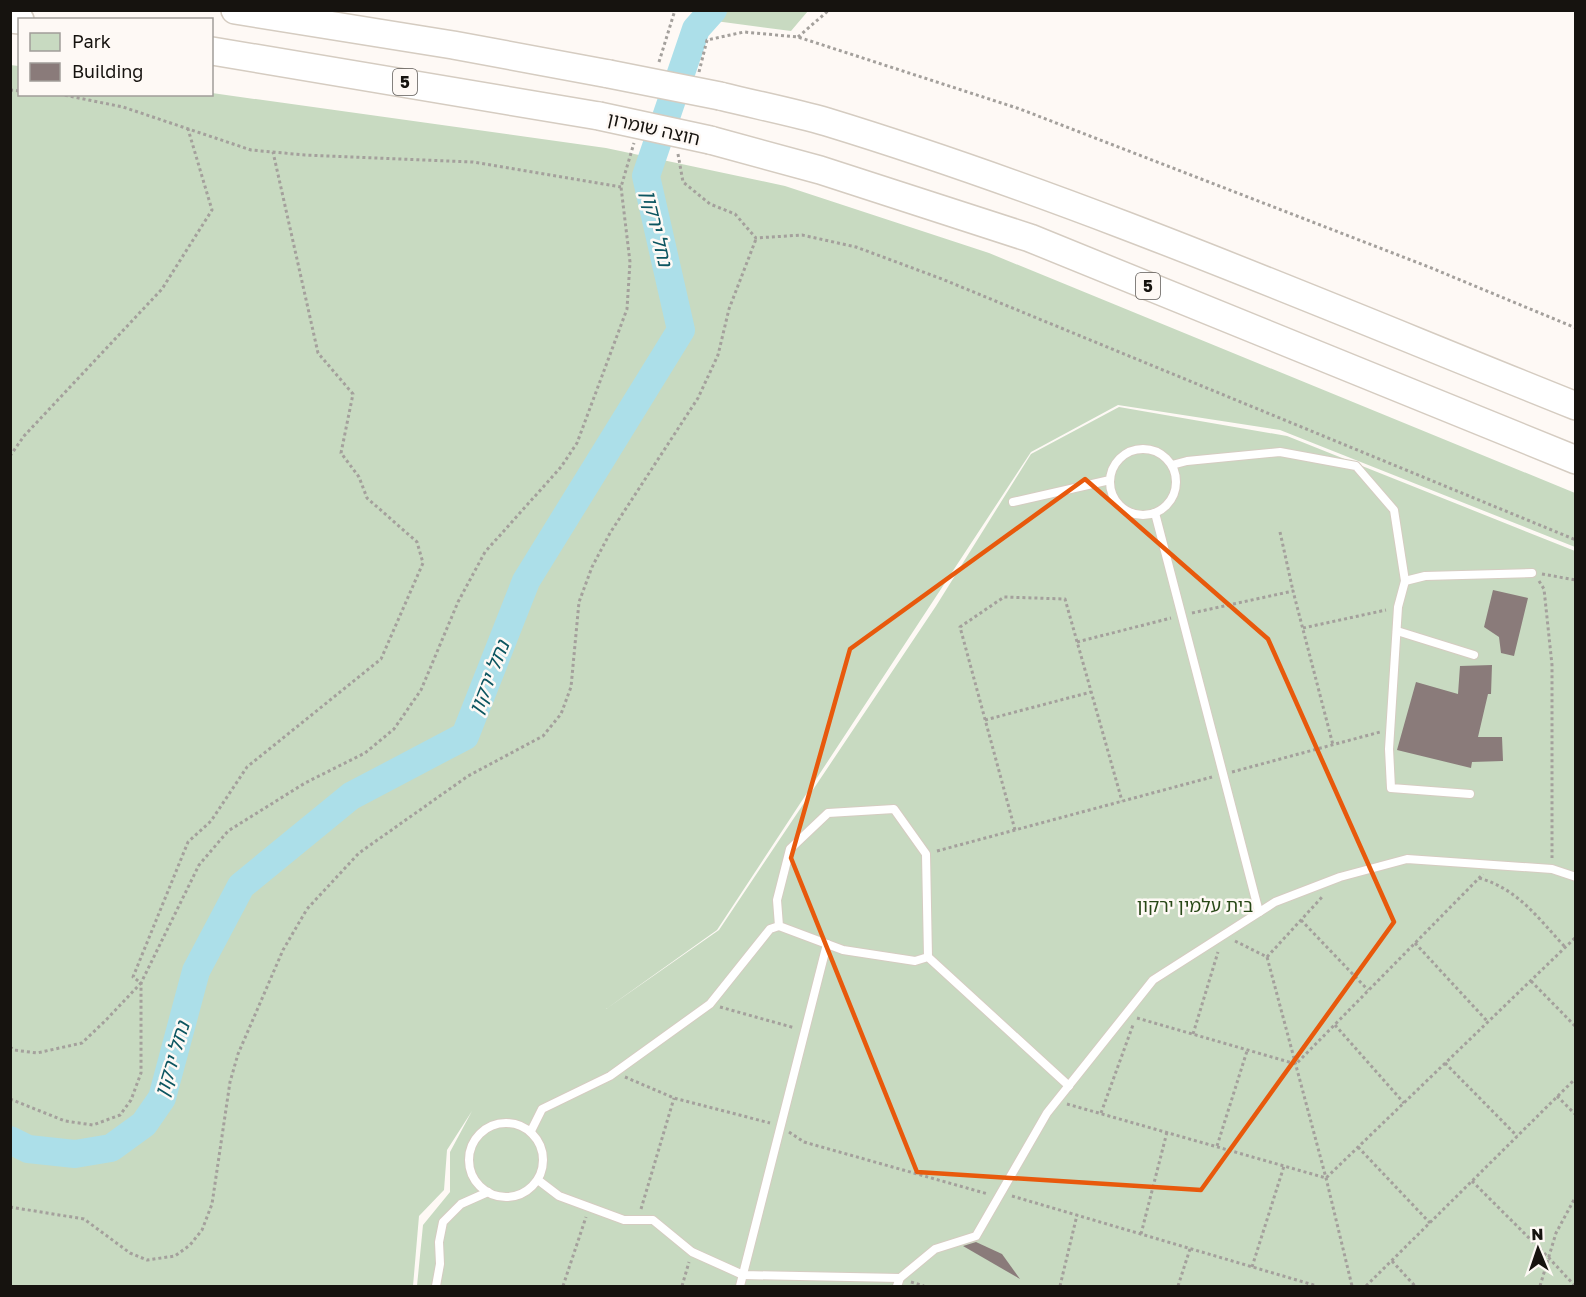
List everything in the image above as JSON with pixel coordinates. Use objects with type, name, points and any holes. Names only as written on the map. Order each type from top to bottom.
[{"type":"highway","points":[[235,10],[453,45],[609,74],[720,96],[825,122],[1006,181],[1188,251],[1575,406]]},
{"type":"highway","name":"חוצה שומרון","points":[[213,51],[599,116],[710,140],[820,170],[1030,238],[1575,460]]},
{"type":"lane","points":[[1143,449],[1154,451],[1172,465],[1176,476],[1176,488],[1165,507],[1144,516],[1131,513],[1120,506],[1112,493],[1110,480],[1114,467],[1121,458],[1143,449]]},
{"type":"lane","points":[[1172,465],[1188,461],[1280,452],[1356,466],[1394,510],[1405,581],[1398,607],[1396,631],[1389,749],[1391,788],[1470,794]]},
{"type":"lane","points":[[1013,502],[1110,480]]},
{"type":"lane","points":[[1155,513],[1260,912]]},
{"type":"lane","points":[[1405,581],[1425,576],[1532,573]]},
{"type":"lane","points":[[1396,631],[1474,655]]},
{"type":"lane","points":[[779,926],[777,900],[790,849],[828,813],[894,810],[926,854],[928,957],[1069,1086]]},
{"type":"lane","points":[[897,1287],[900,1278],[935,1249],[976,1236],[1047,1113],[1153,980],[1275,902],[1340,877],[1407,859],[1552,869],[1575,877]]},
{"type":"lane","points":[[531,1131],[542,1109],[615,1073],[710,1004],[770,929],[779,926],[843,950],[915,961],[928,957]]},
{"type":"lane","points":[[740,1287],[827,944]]},
{"type":"lane","points":[[496,1123],[520,1124],[531,1131],[543,1149],[543,1170],[538,1180],[531,1188],[510,1197],[488,1192],[471,1174],[468,1161],[470,1149],[476,1138],[484,1129],[496,1123]]},
{"type":"lane","points":[[538,1180],[559,1196],[624,1220],[653,1220],[692,1252],[743,1275],[900,1278]]},
{"type":"lane","points":[[436,1287],[440,1264],[439,1242],[443,1222],[461,1204],[488,1192]]},
{"type":"path","points":[[798,37],[829,10]]},
{"type":"path","points":[[707,40],[744,32],[798,37],[1020,109],[1429,267],[1575,328]]},
{"type":"path","points":[[10,1047],[14,1050],[37,1053],[82,1043],[141,982],[199,865],[228,831],[305,783],[365,753],[394,729],[421,690],[458,602],[485,552],[561,467],[577,443],[627,309],[630,262],[621,188],[473,162],[305,155],[251,150],[123,107],[69,96]]},
{"type":"path","points":[[10,456],[24,436],[162,289],[212,210],[189,129]]},
{"type":"path","points":[[141,982],[133,977],[188,842],[211,821],[247,767],[381,659],[423,563],[417,542],[367,498],[359,477],[341,453],[353,394],[318,353],[273,152]]},
{"type":"path","points":[[683,182],[710,204],[735,214],[756,238]]},
{"type":"path","points":[[756,238],[802,235],[856,247],[910,267],[1575,540]]},
{"type":"path","points":[[10,1207],[84,1219],[130,1253],[147,1260],[175,1256],[196,1238],[202,1230],[212,1204],[230,1082],[238,1054],[283,950],[307,909],[359,853],[468,776],[543,736],[561,714],[571,687],[579,602],[592,567],[610,533],[698,398],[718,355],[729,309],[756,238]]},
{"type":"path","points":[[1280,532],[1293,591],[1334,745]]},
{"type":"path","points":[[1532,573],[1575,580]]},
{"type":"path","points":[[1532,573],[1544,589],[1552,665],[1552,869]]},
{"type":"path","points":[[1077,642],[1182,615],[1293,591]]},
{"type":"path","points":[[1015,830],[960,627],[1004,597],[1065,599],[1122,801]]},
{"type":"path","points":[[1303,628],[1398,607]]},
{"type":"path","points":[[985,720],[1091,692]]},
{"type":"path","points":[[926,854],[1390,729]]},
{"type":"path","points":[[1296,1064],[1492,864]]},
{"type":"path","points":[[1267,957],[1340,877]]},
{"type":"path","points":[[1479,878],[1496,883],[1516,895],[1565,947]]},
{"type":"path","points":[[1301,920],[1368,991]]},
{"type":"path","points":[[1193,1034],[1223,935],[1267,957],[1326,1178],[1352,1287]]},
{"type":"path","points":[[1326,1178],[1575,937]]},
{"type":"path","points":[[1415,943],[1488,1022]]},
{"type":"path","points":[[1531,981],[1575,1027]]},
{"type":"path","points":[[10,1099],[65,1121],[93,1125],[120,1115],[131,1100],[141,1073],[141,982]]},
{"type":"path","points":[[710,1004],[804,1030]]},
{"type":"path","points":[[1101,1113],[1136,1018],[1296,1064]]},
{"type":"path","points":[[1335,1025],[1404,1103]]},
{"type":"path","points":[[1217,1146],[1247,1050]]},
{"type":"path","points":[[1445,1063],[1517,1137]]},
{"type":"path","points":[[615,1073],[674,1098],[780,1125],[804,1142],[1077,1215],[1317,1287]]},
{"type":"path","points":[[1366,1287],[1575,1078]]},
{"type":"path","points":[[1557,1096],[1575,1115]]},
{"type":"path","points":[[638,1220],[674,1098]]},
{"type":"path","points":[[1057,1101],[1326,1178]]},
{"type":"path","points":[[1141,1234],[1167,1132]]},
{"type":"path","points":[[1358,1147],[1430,1223]]},
{"type":"path","points":[[1252,1267],[1284,1165]]},
{"type":"path","points":[[1472,1181],[1575,1287]]},
{"type":"path","points":[[1540,1287],[1557,1233],[1575,1196]]},
{"type":"path","points":[[563,1287],[589,1207]]},
{"type":"path","points":[[1060,1287],[1077,1215]]},
{"type":"path","points":[[1178,1287],[1190,1249]]},
{"type":"path","points":[[682,1287],[692,1252]]},
{"type":"path","points":[[1392,1261],[1415,1287]]},
{"type":"highlighted area","points":[[1085,479],[1268,639],[1394,922],[1201,1190],[917,1172],[791,858],[850,649]]},
{"type":"green space","points":[[698,11],[808,11],[791,31],[693,18]]},
{"type":"green space","name":"בית עלמין ירקון","points":[[10,65],[18,66],[18,96],[213,96],[213,93],[606,148],[785,186],[989,253],[1575,493],[1575,547],[1280,430],[1118,405],[1031,452],[717,930],[606,1009],[719,930],[936,606],[1031,454],[1119,407],[1287,436],[1575,551],[1575,1286],[417,1286],[423,1225],[450,1192],[450,1152],[472,1111],[447,1150],[444,1190],[419,1216],[413,1286],[11,1286]]},
{"type":"building","points":[[1493,590],[1528,598],[1514,656],[1501,653],[1499,637],[1484,627]]},
{"type":"building","points":[[1492,665],[1491,694],[1488,694],[1478,737],[1502,737],[1503,761],[1472,762],[1471,768],[1397,750],[1416,682],[1458,694],[1460,666]]},
{"type":"building","points":[[976,1242],[1002,1254],[1020,1279],[963,1246]]},
{"type":"waterway","name":"נחל ירקון","points":[[10,1140],[28,1149],[75,1154],[111,1148],[144,1124],[162,1098],[196,971],[241,886],[351,796],[465,736],[526,581],[681,330],[646,176],[696,29],[713,10]]}]
